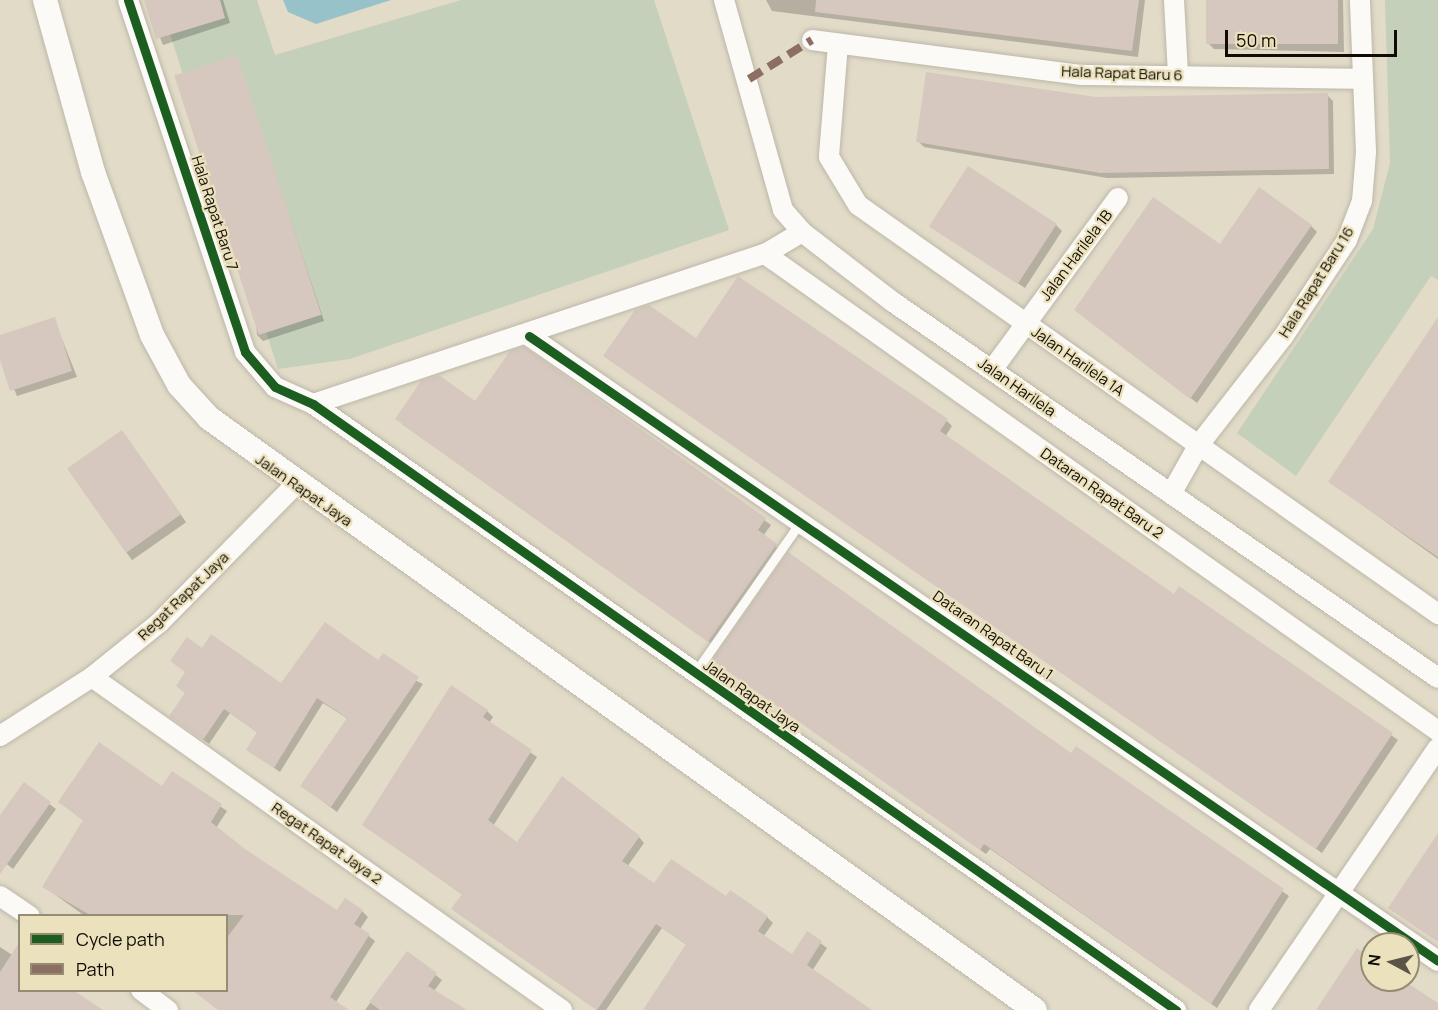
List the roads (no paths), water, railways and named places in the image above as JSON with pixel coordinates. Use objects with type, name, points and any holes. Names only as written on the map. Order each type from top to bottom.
[{"type":"street","name":"Jalan Rapat Jaya","points":[[45,0],[93,172],[152,335],[179,385],[209,418],[296,484],[1035,1010]]},
{"type":"street","name":"Hala Rapat Baru 7","points":[[128,0],[245,352],[275,387],[313,404]]},
{"type":"street","name":"Jalan Harilela","points":[[723,0],[783,210],[802,232],[992,370],[1438,678]]},
{"type":"street","points":[[1174,0],[1178,75]]},
{"type":"street","name":"Hala Rapat Baru 16","points":[[1171,494],[1198,446],[1283,337],[1347,240],[1362,201],[1360,0]]},
{"type":"street","name":"Hala Rapat Baru 6","points":[[812,40],[1082,75],[1362,79]]},
{"type":"street","name":"Jalan Harilela 1A","points":[[838,44],[829,122],[829,157],[838,179],[858,205],[1438,614]]},
{"type":"street","name":"Jalan Harilela 1B","points":[[992,370],[1118,198]]},
{"type":"street","points":[[313,404],[529,336],[765,255],[802,232]]},
{"type":"street","name":"Dataran Rapat Baru 2","points":[[765,255],[1438,731]]},
{"type":"street","name":"Dataran Rapat Baru 1","points":[[529,336],[801,520],[1438,961]]},
{"type":"street","name":"Jalan Rapat Jaya","points":[[313,404],[694,674],[1176,1010]]},
{"type":"street","name":"Regat Rapat Jaya","points":[[0,736],[92,677],[159,623],[296,484]]},
{"type":"street","name":"Regat Rapat Jaya 2","points":[[92,677],[562,1010]]},
{"type":"street","points":[[1259,1010],[1438,748]]},
{"type":"street","points":[[0,896],[28,914]]},
{"type":"street","points":[[144,992],[168,1010]]},
{"type":"lane","points":[[694,674],[801,520]]},
{"type":"water","points":[[283,0],[391,0],[316,24],[288,12]]}]
